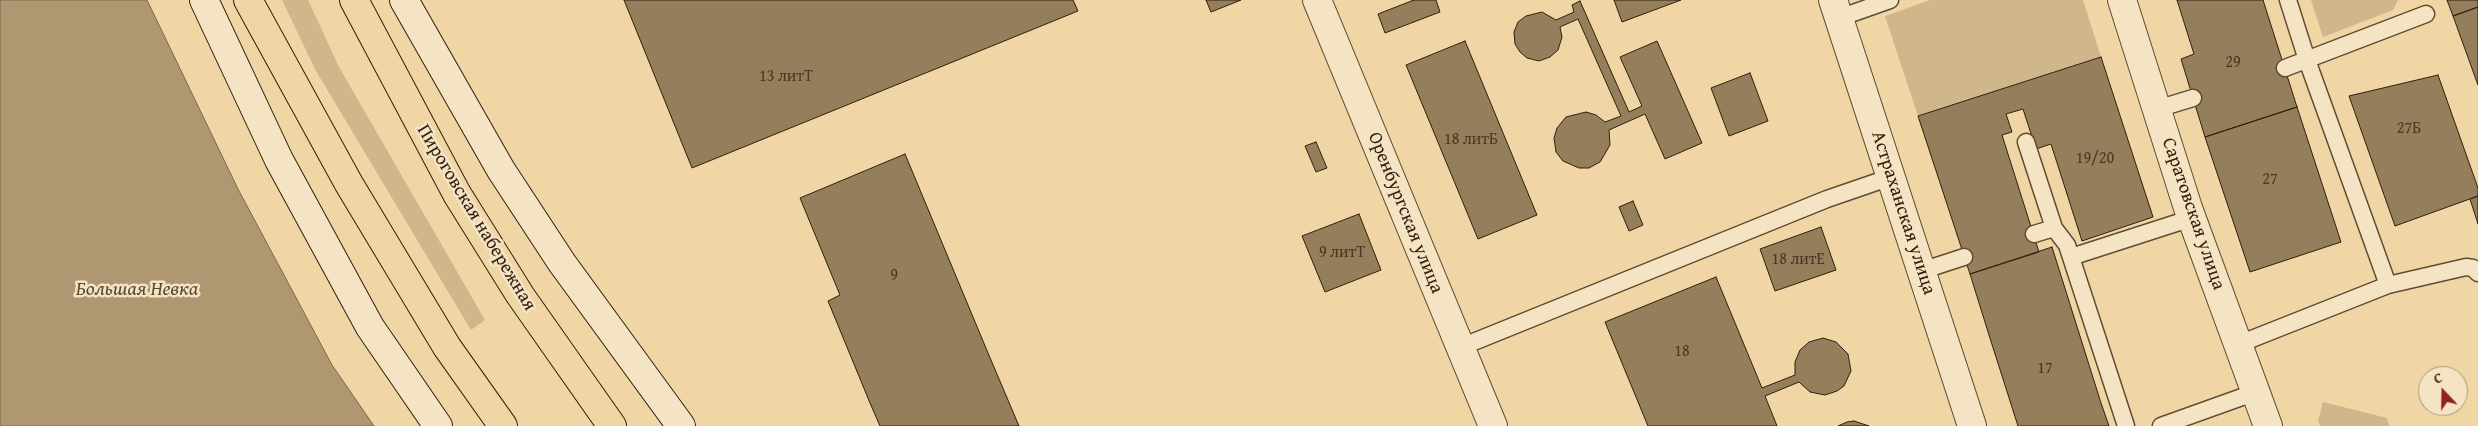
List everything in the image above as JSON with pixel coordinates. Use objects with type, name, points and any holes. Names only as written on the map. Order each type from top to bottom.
[{"type":"main road","points":[[248,0],[354,193],[446,347],[503,426]]},
{"type":"main road","name":"Пироговская набережная","points":[[354,0],[457,194],[520,295],[612,426]]},
{"type":"street","points":[[204,0],[279,160],[370,327],[438,426]]},
{"type":"street","points":[[404,0],[501,170],[557,256],[681,426]]},
{"type":"street","name":"Оренбургская улица","points":[[1317,0],[1493,426]]},
{"type":"street","name":"Саратовская улица","points":[[2122,0],[2192,218],[2268,426]]},
{"type":"street","name":"Астраханская улица","points":[[1836,9],[1972,426]]},
{"type":"lane","points":[[1836,9],[1890,0]]},
{"type":"lane","points":[[2288,0],[2307,60],[2388,285]]},
{"type":"lane","points":[[2285,68],[2426,14]]},
{"type":"lane","points":[[2157,109],[2193,98]]},
{"type":"lane","points":[[2026,142],[2054,228],[2067,245],[2126,426]]},
{"type":"lane","points":[[1461,348],[1827,199],[1891,177]]},
{"type":"lane","points":[[2071,257],[2192,218]]},
{"type":"lane","points":[[2034,234],[2054,228]]},
{"type":"lane","points":[[1921,271],[1964,257]]},
{"type":"lane","points":[[2239,344],[2388,285],[2466,267],[2473,268],[2478,273]]},
{"type":"lane","points":[[2161,426],[2256,392]]},
{"type":"shaded area","points":[[282,0],[308,0],[339,67],[485,320],[471,330],[316,71]]},
{"type":"shaded area","points":[[1930,0],[2083,0],[2101,57],[1918,116],[1885,16]]},
{"type":"shaded area","points":[[2311,0],[2398,0],[2393,10],[2323,37]]},
{"type":"shaded area","points":[[2323,402],[2387,418],[2389,426],[2320,426],[2318,421]]},
{"type":"water","name":"Большая Невка","points":[[0,0],[147,0],[238,189],[332,365],[374,426],[0,426]]},
{"type":"building","points":[[624,0],[1073,0],[1078,11],[692,168]]},
{"type":"building","points":[[1206,0],[1241,0],[1211,12]]},
{"type":"building","points":[[1414,0],[1436,0],[1440,12],[1385,33],[1378,14]]},
{"type":"building","points":[[1614,0],[1681,0],[1622,22]]},
{"type":"building","points":[[2177,0],[2263,0],[2297,107],[2205,137],[2181,59],[2194,54]]},
{"type":"building","points":[[2447,0],[2478,0],[2478,7],[2453,16]]},
{"type":"building","points":[[1580,1],[1629,112],[1642,106],[1620,57],[1657,41],[1702,143],[1665,159],[1645,114],[1609,130],[1610,145],[1600,162],[1589,168],[1579,168],[1563,161],[1556,152],[1554,138],[1557,128],[1566,117],[1586,112],[1596,115],[1605,122],[1621,116],[1578,19],[1560,27],[1562,37],[1558,50],[1550,57],[1539,61],[1527,58],[1520,52],[1515,44],[1514,32],[1518,22],[1526,16],[1542,12],[1556,20],[1574,12],[1572,5]]},
{"type":"building","points":[[2478,7],[2478,85],[2453,16]]},
{"type":"building","points":[[1465,41],[1537,215],[1478,239],[1406,65]]},
{"type":"building","points":[[2101,57],[2153,217],[2082,241],[2051,144],[2036,149],[2023,109],[2006,114],[2012,132],[2002,135],[2039,252],[1970,274],[1918,116]]},
{"type":"building","points":[[1750,73],[1768,121],[1729,136],[1711,88]]},
{"type":"building","points":[[2438,75],[2478,188],[2478,196],[2395,226],[2349,96]]},
{"type":"building","points":[[2297,107],[2341,242],[2250,272],[2205,137]]},
{"type":"building","points":[[1316,142],[1327,168],[1316,172],[1305,146]]},
{"type":"building","points":[[905,154],[1019,426],[880,426],[870,403],[828,301],[840,295],[800,198]]},
{"type":"building","points":[[2478,196],[2478,224],[2470,199]]},
{"type":"building","points":[[1633,201],[1643,225],[1629,231],[1619,207]]},
{"type":"building","points":[[1359,214],[1381,270],[1325,292],[1302,236]]},
{"type":"building","points":[[1821,227],[1836,270],[1775,291],[1760,249]]},
{"type":"building","points":[[2052,247],[2109,426],[2018,426],[1989,335],[1970,274]]},
{"type":"building","points":[[1716,277],[1762,388],[1795,375],[1795,362],[1800,350],[1809,342],[1823,338],[1836,342],[1848,354],[1851,371],[1844,386],[1837,391],[1825,395],[1810,392],[1799,382],[1765,396],[1777,426],[1648,426],[1605,322]]},
{"type":"building","points":[[1854,421],[1869,426],[1838,426],[1847,422]]}]
